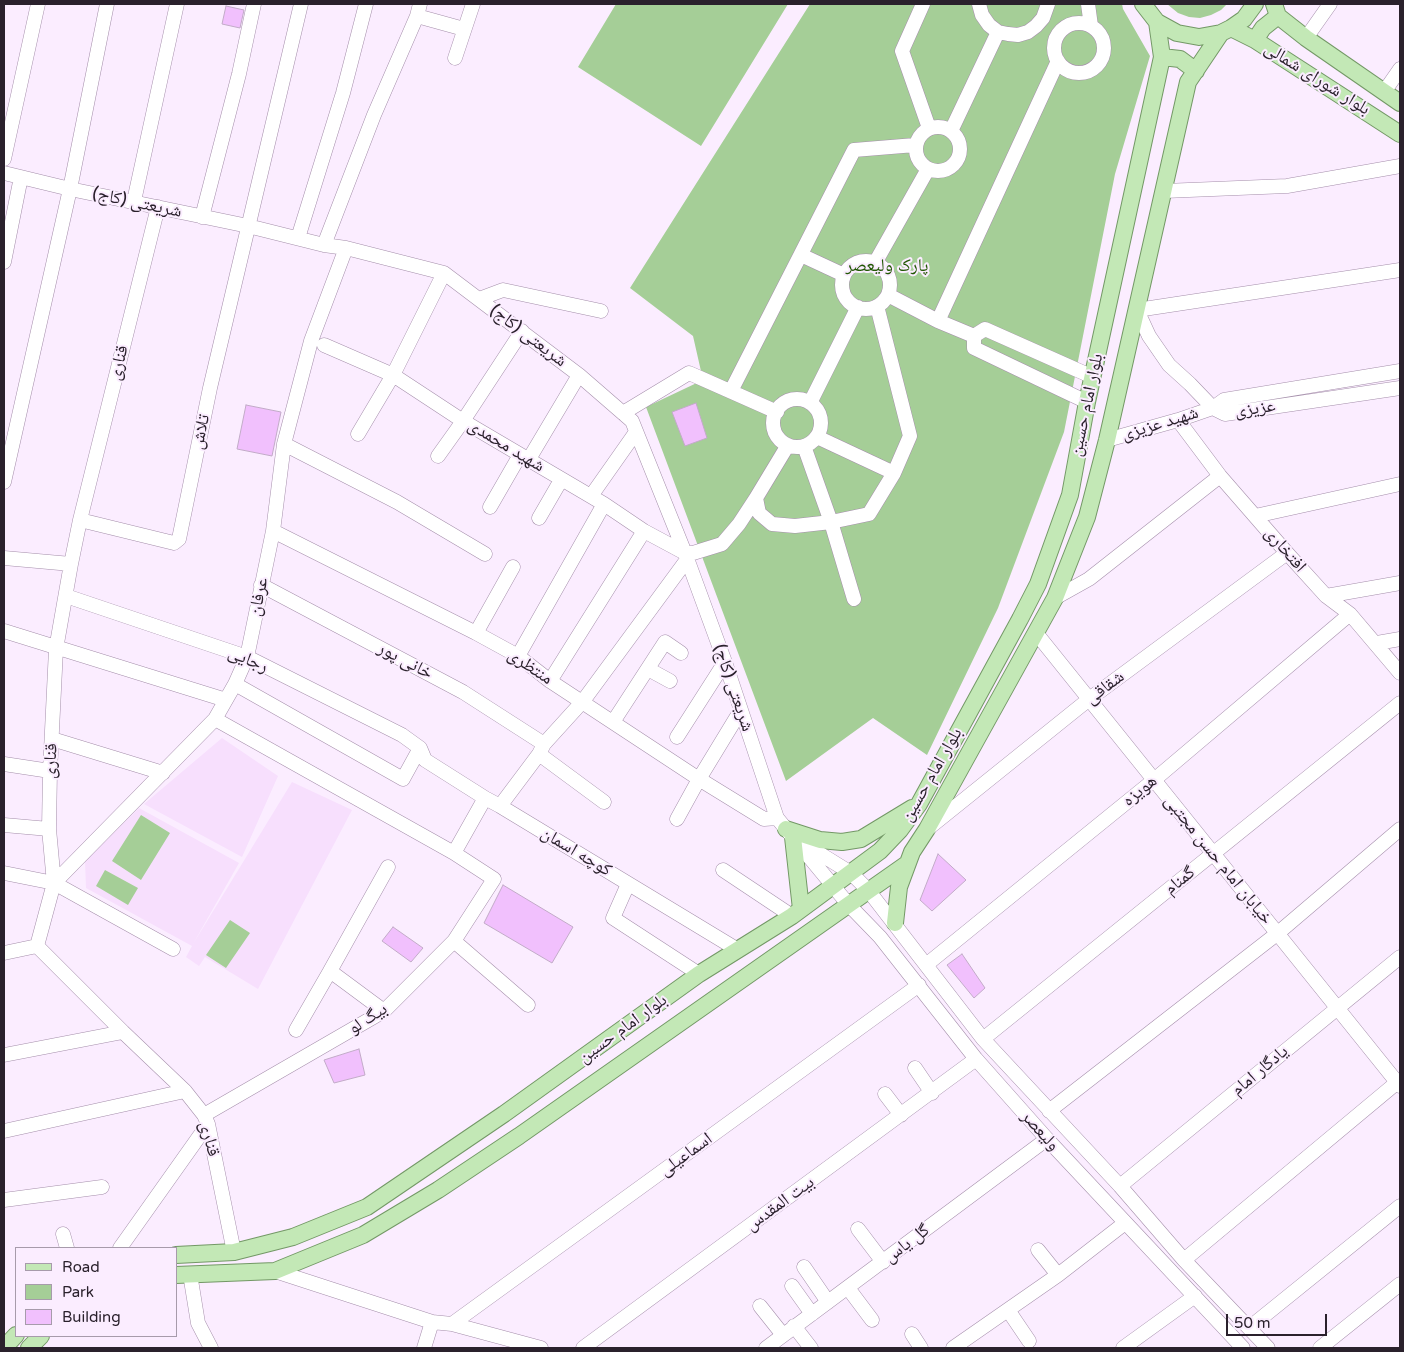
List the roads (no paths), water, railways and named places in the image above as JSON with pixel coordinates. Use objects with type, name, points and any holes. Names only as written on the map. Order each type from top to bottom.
[{"type":"main road","points":[[1143,4],[1157,22],[1177,33],[1199,37],[1226,31]]},
{"type":"main road","name":"بلوار امام حسین","points":[[183,1275],[275,1270],[363,1235],[438,1190],[519,1136],[908,863],[912,852],[927,829],[1055,598],[1087,517],[1107,440],[1188,82],[1226,31],[1244,19],[1255,4]]},
{"type":"main road","points":[[1255,40],[1276,10]]},
{"type":"main road","name":"بلوار شورای شمالی","points":[[1276,10],[1306,38],[1400,103]]},
{"type":"main road","name":"بلوار امام حسین","points":[[178,1255],[234,1252],[293,1237],[367,1207],[504,1114],[699,974],[797,912],[880,851],[900,830],[918,804],[1038,584],[1070,495],[1087,402],[1162,58],[1157,22]]},
{"type":"main road","name":"بلوار شورای شمالی","points":[[1226,31],[1255,40],[1400,134]]},
{"type":"main road","points":[[1162,58],[1180,59],[1196,71]]},
{"type":"main road","points":[[797,912],[785,828],[820,840],[842,842],[861,839],[918,804]]},
{"type":"main road","points":[[895,923],[895,907],[899,887],[908,863]]},
{"type":"main road","points":[[504,1114],[519,1136]]},
{"type":"main road","points":[[28,1348],[40,1337]]},
{"type":"street","points":[[4,159],[38,4]]},
{"type":"street","points":[[4,482],[70,189],[107,4]]},
{"type":"street","points":[[134,201],[177,4]]},
{"type":"street","points":[[202,216],[239,74],[254,4]]},
{"type":"street","points":[[248,226],[301,4]]},
{"type":"street","points":[[298,238],[343,92],[366,4]]},
{"type":"street","points":[[455,58],[473,4]]},
{"type":"street","points":[[923,4],[902,51],[929,128]]},
{"type":"street","points":[[979,4],[982,15],[989,25],[998,32],[1018,35],[1028,32],[1036,26],[1043,18],[1048,4]]},
{"type":"street","points":[[1088,4],[1091,26]]},
{"type":"street","points":[[1306,38],[1330,4]]},
{"type":"street","points":[[324,245],[374,116],[419,10],[464,29]]},
{"type":"street","points":[[1075,23],[1091,26],[1097,31],[1104,45],[1100,60],[1095,67],[1079,73],[1063,68],[1054,54],[1056,37],[1061,31],[1075,23]]},
{"type":"street","points":[[950,131],[998,32]]},
{"type":"street","points":[[938,321],[1058,62]]},
{"type":"street","points":[[1384,92],[1400,69]]},
{"type":"street","points":[[929,128],[944,128],[956,136],[960,150],[955,164],[942,171],[928,169],[917,159],[915,152],[918,138],[929,128]]},
{"type":"street","points":[[731,392],[854,150],[916,145]]},
{"type":"street","points":[[1164,191],[1287,186],[1400,166]]},
{"type":"street","points":[[874,263],[928,169]]},
{"type":"street","name":"شریعتی (کاج)","points":[[4,173],[70,189],[248,226],[324,245],[346,248],[444,272],[580,375],[632,421],[686,557],[785,828]]},
{"type":"street","points":[[4,262],[21,177]]},
{"type":"street","name":"قناری","points":[[158,207],[80,520],[56,648],[49,829],[54,883],[37,946],[185,1091],[206,1120],[234,1252]]},
{"type":"street","name":"تلاش","points":[[80,520],[174,543],[179,539],[210,388],[248,226]]},
{"type":"street","name":"عرفان","points":[[54,883],[215,718],[235,684],[247,657],[273,531],[284,444],[311,341],[346,248]]},
{"type":"street","points":[[800,255],[844,276]]},
{"type":"street","points":[[860,262],[874,263],[881,267],[889,280],[890,288],[888,295],[877,306],[871,308],[858,307],[846,298],[842,283],[844,276],[848,269],[860,262]]},
{"type":"street","points":[[1213,408],[1169,365],[1149,336],[1137,310],[1400,270]]},
{"type":"street","points":[[358,434],[393,375],[444,272]]},
{"type":"street","points":[[479,299],[503,290],[601,311]]},
{"type":"street","points":[[888,295],[938,321],[974,336]]},
{"type":"street","points":[[756,498],[759,513],[772,524],[795,526],[831,522],[869,514],[894,473],[910,436],[877,306]]},
{"type":"street","points":[[810,403],[858,307]]},
{"type":"street","points":[[974,336],[985,329],[1093,377]]},
{"type":"street","points":[[438,456],[522,331]]},
{"type":"street","points":[[974,336],[974,348],[1087,402]]},
{"type":"street","name":"شهید محمدی","points":[[324,345],[393,375],[463,421],[591,496],[686,557]]},
{"type":"street","name":"عزیزی","points":[[1400,371],[1224,400],[1213,408],[1225,414],[1400,388]]},
{"type":"street","points":[[623,413],[689,373],[777,412]]},
{"type":"street","points":[[490,507],[580,375]]},
{"type":"street","points":[[795,400],[803,400],[810,403],[816,408],[822,422],[817,437],[811,443],[796,447],[781,441],[776,434],[774,419],[777,412],[781,406],[795,400]]},
{"type":"street","name":"شهید عزیزی","points":[[1107,440],[1213,408]]},
{"type":"street","name":"افتخاری","points":[[1178,420],[1220,476],[1287,553],[1326,596],[1350,614],[1377,643],[1400,673]]},
{"type":"street","points":[[591,496],[636,432]]},
{"type":"street","points":[[817,437],[894,473]]},
{"type":"street","points":[[284,444],[397,502],[484,554]]},
{"type":"street","points":[[500,806],[541,749],[583,701],[686,557],[722,544],[739,524],[788,445]]},
{"type":"street","points":[[804,446],[831,522],[854,599]]},
{"type":"street","points":[[1055,598],[1089,579],[1220,476]]},
{"type":"street","points":[[539,518],[561,480]]},
{"type":"street","points":[[1255,516],[1400,484]]},
{"type":"street","points":[[518,656],[604,504]]},
{"type":"street","name":"منتظری","points":[[273,531],[518,656],[550,681],[699,779],[764,818],[785,828],[850,872]]},
{"type":"street","points":[[550,681],[644,531]]},
{"type":"street","name":"شقاقی","points":[[927,829],[1088,700],[1287,553]]},
{"type":"street","points":[[4,558],[71,564]]},
{"type":"street","points":[[476,633],[513,567]]},
{"type":"street","points":[[1326,596],[1400,582]]},
{"type":"street","name":"خانی پور","points":[[261,585],[463,692],[541,749],[604,802]]},
{"type":"street","name":"رجایی","points":[[66,596],[247,657],[402,735],[420,748]]},
{"type":"street","name":"هویزه","points":[[926,965],[1154,780],[1350,614]]},
{"type":"street","points":[[4,631],[226,700]]},
{"type":"street","name":"خیابان امام حسن مجتبی","points":[[1036,633],[1088,700],[1278,933],[1336,1008],[1399,1083]]},
{"type":"street","points":[[1377,643],[1400,638]]},
{"type":"street","points":[[613,722],[665,642],[682,653]]},
{"type":"street","points":[[677,737],[725,662]]},
{"type":"street","points":[[648,669],[670,681]]},
{"type":"street","points":[[235,684],[403,778],[420,748]]},
{"type":"street","name":"گمنام","points":[[983,1039],[1400,703]]},
{"type":"street","points":[[677,819],[741,710]]},
{"type":"street","points":[[215,718],[454,853],[484,798]]},
{"type":"street","points":[[52,739],[163,773]]},
{"type":"street","name":"کوچه اسمان","points":[[420,748],[426,760],[484,798],[738,950]]},
{"type":"street","points":[[4,764],[50,770]]},
{"type":"street","points":[[4,825],[49,829]]},
{"type":"street","name":"ولیعصر","points":[[785,828],[832,886],[880,937],[976,1059],[1047,1139],[1243,1348]]},
{"type":"street","points":[[1049,1111],[1278,933],[1400,829]]},
{"type":"street","name":"بیگ لو","points":[[206,1120],[384,1011],[454,941],[494,879],[454,853]]},
{"type":"street","points":[[296,1030],[388,866]]},
{"type":"street","points":[[723,870],[797,912]]},
{"type":"street","name":"ولیعصر","points":[[850,872],[868,890],[895,923],[983,1039],[1120,1186],[1184,1260],[1268,1348]]},
{"type":"street","points":[[4,873],[54,883],[173,949]]},
{"type":"street","points":[[628,884],[613,918],[699,974]]},
{"type":"street","points":[[880,937],[895,923]]},
{"type":"street","points":[[454,941],[528,1005]]},
{"type":"street","points":[[4,953],[37,946]]},
{"type":"street","name":"یادگار امام","points":[[1120,1186],[1400,957]]},
{"type":"street","points":[[330,971],[384,1011]]},
{"type":"street","name":"اسماعیلی","points":[[452,1324],[919,985]]},
{"type":"street","points":[[4,1055],[123,1032]]},
{"type":"street","name":"بیت المقدس","points":[[583,1348],[976,1059]]},
{"type":"street","points":[[915,1068],[932,1092]]},
{"type":"street","points":[[1184,1260],[1399,1083]]},
{"type":"street","points":[[4,1131],[185,1091]]},
{"type":"street","points":[[885,1094],[901,1115]]},
{"type":"street","points":[[121,1247],[206,1120]]},
{"type":"street","name":"گل یاس","points":[[766,1348],[1047,1139]]},
{"type":"street","points":[[4,1200],[102,1187]]},
{"type":"street","points":[[1249,1328],[1400,1206]]},
{"type":"street","points":[[953,1348],[1058,1275],[1126,1223]]},
{"type":"street","points":[[858,1229],[883,1262]]},
{"type":"street","points":[[63,1234],[67,1247]]},
{"type":"street","points":[[1038,1250],[1058,1275]]},
{"type":"street","points":[[804,1268],[828,1302]]},
{"type":"street","points":[[275,1270],[432,1322],[452,1324],[541,1348]]},
{"type":"street","points":[[183,1275],[198,1323],[211,1348]]},
{"type":"street","points":[[1320,1348],[1400,1284]]},
{"type":"street","points":[[792,1286],[812,1314]]},
{"type":"street","points":[[848,1288],[872,1320]]},
{"type":"street","points":[[1123,1348],[1194,1296]]},
{"type":"street","points":[[760,1306],[783,1335]]},
{"type":"street","points":[[1008,1310],[1029,1341]]},
{"type":"street","points":[[424,1348],[432,1322]]},
{"type":"street","points":[[794,1326],[811,1348]]},
{"type":"street","points":[[912,1334],[921,1348]]},
{"type":"park label","name":"پارک ولیعصر","points":[[887,266]]}]
